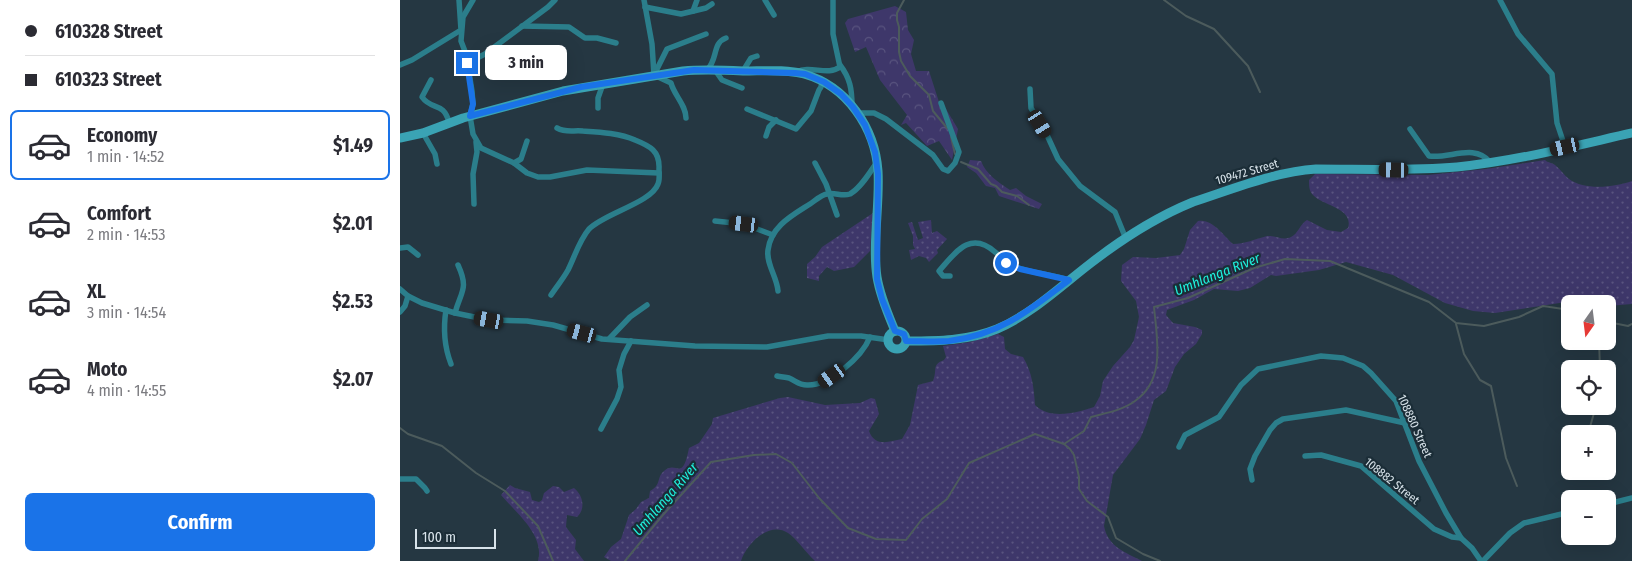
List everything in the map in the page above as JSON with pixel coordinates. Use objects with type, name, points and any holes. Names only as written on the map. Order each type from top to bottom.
[{"type":"street","points":[[459,0],[461,30]]},
{"type":"street","points":[[473,0],[464,17],[460,41],[467,63],[473,104],[470,116],[478,152],[473,174],[474,204]]},
{"type":"street","points":[[467,63],[485,54],[555,0]]},
{"type":"street","points":[[644,0],[652,44],[654,75]]},
{"type":"street","points":[[693,12],[697,0]]},
{"type":"street","points":[[765,0],[774,15]]},
{"type":"street","points":[[833,0],[833,34],[840,65],[848,77],[855,109]]},
{"type":"street","points":[[1500,0],[1518,34],[1552,74],[1558,122],[1565,147]]},
{"type":"street","points":[[645,7],[681,14],[706,8],[712,4]]},
{"type":"street","points":[[522,26],[569,27],[585,38],[597,38],[616,43]]},
{"type":"street","points":[[400,65],[412,60],[461,30]]},
{"type":"street","points":[[654,75],[667,49],[706,34]]},
{"type":"street","points":[[711,70],[717,44],[726,38]]},
{"type":"street","points":[[744,71],[751,58],[757,56]]},
{"type":"street","points":[[795,73],[804,69],[835,70],[840,65]]},
{"type":"street","points":[[400,138],[449,122],[563,91],[654,75],[688,70],[805,74],[822,81],[841,94],[855,109],[865,125],[877,162],[879,207],[877,279],[882,299],[895,331],[904,334],[906,341],[903,348],[891,347],[888,340],[895,331]]},
{"type":"street","points":[[711,70],[722,80],[742,88]]},
{"type":"street","points":[[654,75],[670,83],[674,94],[682,103],[686,118]]},
{"type":"street","points":[[431,80],[422,97],[431,105],[443,109],[447,114],[449,122]]},
{"type":"street","points":[[747,109],[796,129],[811,111],[822,81]]},
{"type":"street","points":[[598,108],[598,98],[603,84]]},
{"type":"street","points":[[1030,89],[1029,102],[1033,112],[1064,168],[1085,190],[1115,212],[1126,239]]},
{"type":"street","points":[[855,109],[874,113],[886,119],[933,155],[943,169],[948,171],[955,163],[959,152],[941,103]]},
{"type":"street","points":[[766,136],[769,128],[776,120]]},
{"type":"street","points":[[551,294],[567,272],[579,245],[589,230],[608,216],[650,194],[658,185],[659,173],[659,162],[656,152],[647,145],[633,139],[581,131],[568,132],[557,128]]},
{"type":"street","points":[[1410,129],[1429,156],[1474,153],[1484,155],[1490,162]]},
{"type":"street","points":[[423,132],[435,154],[437,164]]},
{"type":"street","name":"109472 Street","points":[[906,341],[948,341],[968,338],[997,329],[1022,316],[1091,262],[1164,215],[1192,202],[1301,170],[1316,168],[1414,170],[1490,162],[1632,133]]},
{"type":"street","points":[[514,163],[521,160],[527,141]]},
{"type":"street","points":[[476,142],[488,152],[514,163],[527,173],[538,178],[586,170],[659,173]]},
{"type":"street","points":[[778,291],[776,277],[768,255],[773,235],[787,219],[821,196],[830,193],[850,194],[860,186],[877,162]]},
{"type":"street","points":[[815,163],[830,193],[837,215]]},
{"type":"street","points":[[715,221],[744,224],[773,235]]},
{"type":"street","points":[[950,276],[943,276],[939,271],[958,250],[968,244],[977,243],[986,246],[1012,266],[1069,280]]},
{"type":"street","points":[[400,248],[408,247],[418,255]]},
{"type":"street","points":[[455,313],[458,300],[464,290],[462,274],[458,265]]},
{"type":"street","points":[[400,289],[408,296],[422,303],[455,313],[489,320],[527,321],[545,324],[609,339],[695,346],[767,347],[828,336],[870,337],[888,340]]},
{"type":"street","points":[[400,312],[405,306],[408,296]]},
{"type":"street","points":[[609,339],[630,317],[647,306]]},
{"type":"street","points":[[446,310],[444,325],[445,346],[451,364]]},
{"type":"street","points":[[777,376],[788,378],[799,384],[815,385],[823,383],[858,357],[864,350],[870,337]]},
{"type":"street","points":[[601,429],[617,399],[621,387],[619,370],[631,341]]},
{"type":"street","name":"108880 Street","points":[[1179,448],[1184,435],[1219,417],[1241,385],[1258,369],[1321,356],[1343,358],[1367,370],[1385,387],[1396,401],[1420,461],[1461,538],[1482,561]]},
{"type":"street","points":[[1252,480],[1250,469],[1255,456],[1270,430],[1283,419],[1346,410],[1405,423]]},
{"type":"street","name":"108882 Street","points":[[1304,456],[1321,455],[1361,466],[1434,529],[1452,537],[1461,538]]},
{"type":"street","points":[[400,479],[416,479],[427,491]]},
{"type":"street","points":[[1616,502],[1632,498]]},
{"type":"street","points":[[1482,561],[1510,533],[1524,523],[1561,514]]},
{"type":"green space","points":[[895,6],[906,12],[908,30],[914,40],[911,54],[916,71],[929,71],[939,102],[946,109],[958,129],[952,160],[939,141],[927,146],[906,123],[901,125],[907,115],[880,80],[866,47],[855,52],[845,23],[848,19]]},
{"type":"green space","points":[[970,160],[981,161],[989,174],[1001,184],[1010,190],[1016,188],[1026,196],[1042,204],[1039,209],[999,196],[995,188],[986,186],[976,173],[967,167]]},
{"type":"green space","points":[[1545,160],[1555,165],[1569,179],[1583,185],[1600,187],[1632,181],[1632,304],[1616,305],[1616,295],[1561,295],[1561,303],[1495,313],[1473,311],[1445,303],[1393,275],[1346,262],[1319,270],[1276,276],[1271,275],[1250,288],[1238,291],[1214,289],[1194,300],[1167,310],[1166,315],[1173,323],[1195,327],[1202,330],[1202,334],[1196,344],[1184,354],[1175,367],[1166,391],[1154,400],[1140,439],[1113,475],[1104,526],[1113,544],[1142,561],[815,561],[795,539],[781,530],[773,530],[759,536],[748,548],[741,561],[611,561],[604,557],[611,547],[621,539],[629,515],[641,502],[649,498],[650,491],[656,486],[664,471],[672,467],[681,468],[684,465],[689,448],[699,443],[712,424],[713,418],[780,398],[788,397],[825,405],[860,403],[871,398],[875,399],[879,414],[869,431],[872,436],[882,442],[902,439],[910,425],[918,385],[933,381],[936,366],[946,357],[943,346],[970,342],[998,334],[1004,337],[1005,349],[1011,354],[1023,357],[1029,368],[1032,380],[1035,405],[1041,410],[1063,414],[1094,407],[1100,396],[1103,381],[1134,340],[1139,317],[1136,301],[1121,281],[1122,265],[1133,257],[1156,258],[1180,255],[1190,230],[1198,221],[1208,222],[1213,225],[1233,244],[1267,236],[1288,238],[1295,234],[1307,220],[1327,230],[1341,232],[1348,228],[1349,221],[1342,212],[1318,199],[1312,193],[1309,180],[1315,174],[1428,175]]},
{"type":"green space","points":[[873,213],[870,251],[854,267],[834,271],[827,267],[819,276],[819,281],[807,278],[807,264],[822,247]]},
{"type":"green space","points":[[931,220],[932,233],[937,231],[947,239],[937,250],[938,253],[929,262],[926,258],[919,256],[911,260],[909,250],[915,249],[908,223],[912,222],[918,240],[923,238],[918,222]]},
{"type":"green space","points":[[510,485],[530,492],[532,500],[539,502],[542,500],[544,493],[553,486],[559,487],[564,492],[574,488],[580,494],[582,510],[577,517],[567,515],[566,527],[576,540],[575,549],[584,561],[538,561],[539,551],[533,533],[501,495]]},
{"type":"waterway","points":[[904,0],[897,13],[901,61],[910,76],[929,95],[933,111],[947,128]]},
{"type":"waterway","points":[[1164,0],[1186,16],[1214,29],[1248,66],[1260,92]]},
{"type":"waterway","points":[[951,137],[955,154]]},
{"type":"waterway","points":[[961,162],[978,169],[991,184],[1002,192],[1017,196],[1029,205]]},
{"type":"waterway","name":"Umhlanga River","points":[[625,561],[662,516],[711,462],[754,455],[776,454],[792,463],[819,498],[848,528],[876,539],[906,540],[922,519],[947,499],[969,463],[1035,434],[1064,444],[1084,431],[1091,417],[1125,407],[1145,392],[1151,382],[1157,358],[1157,332],[1154,307],[1188,298],[1254,268],[1285,259],[1330,261],[1429,302],[1456,323],[1484,326],[1519,317],[1543,306],[1561,309]]},
{"type":"waterway","points":[[1456,324],[1464,354],[1480,380],[1491,386],[1506,458],[1517,486]]},
{"type":"waterway","name":"Umhlanga River","points":[[1616,324],[1628,326],[1632,324]]},
{"type":"waterway","points":[[1599,350],[1600,360]]},
{"type":"waterway","points":[[1591,425],[1593,415]]},
{"type":"waterway","name":"Umhlanga River","points":[[400,428],[408,434],[442,446],[476,473],[505,491],[538,526],[553,561]]},
{"type":"waterway","points":[[1064,444],[1074,455],[1079,477],[1079,489],[1087,501],[1108,517],[1116,538],[1143,554],[1160,561]]},
{"type":"route","points":[[467,63],[473,104],[470,116],[581,87],[694,70],[765,71],[805,74],[831,85],[848,100],[858,113],[865,125],[875,152],[879,207],[877,279],[882,299],[895,331],[902,332],[906,341],[948,341],[968,338],[997,329],[1022,316],[1069,280],[1020,269],[1006,263]]}]
